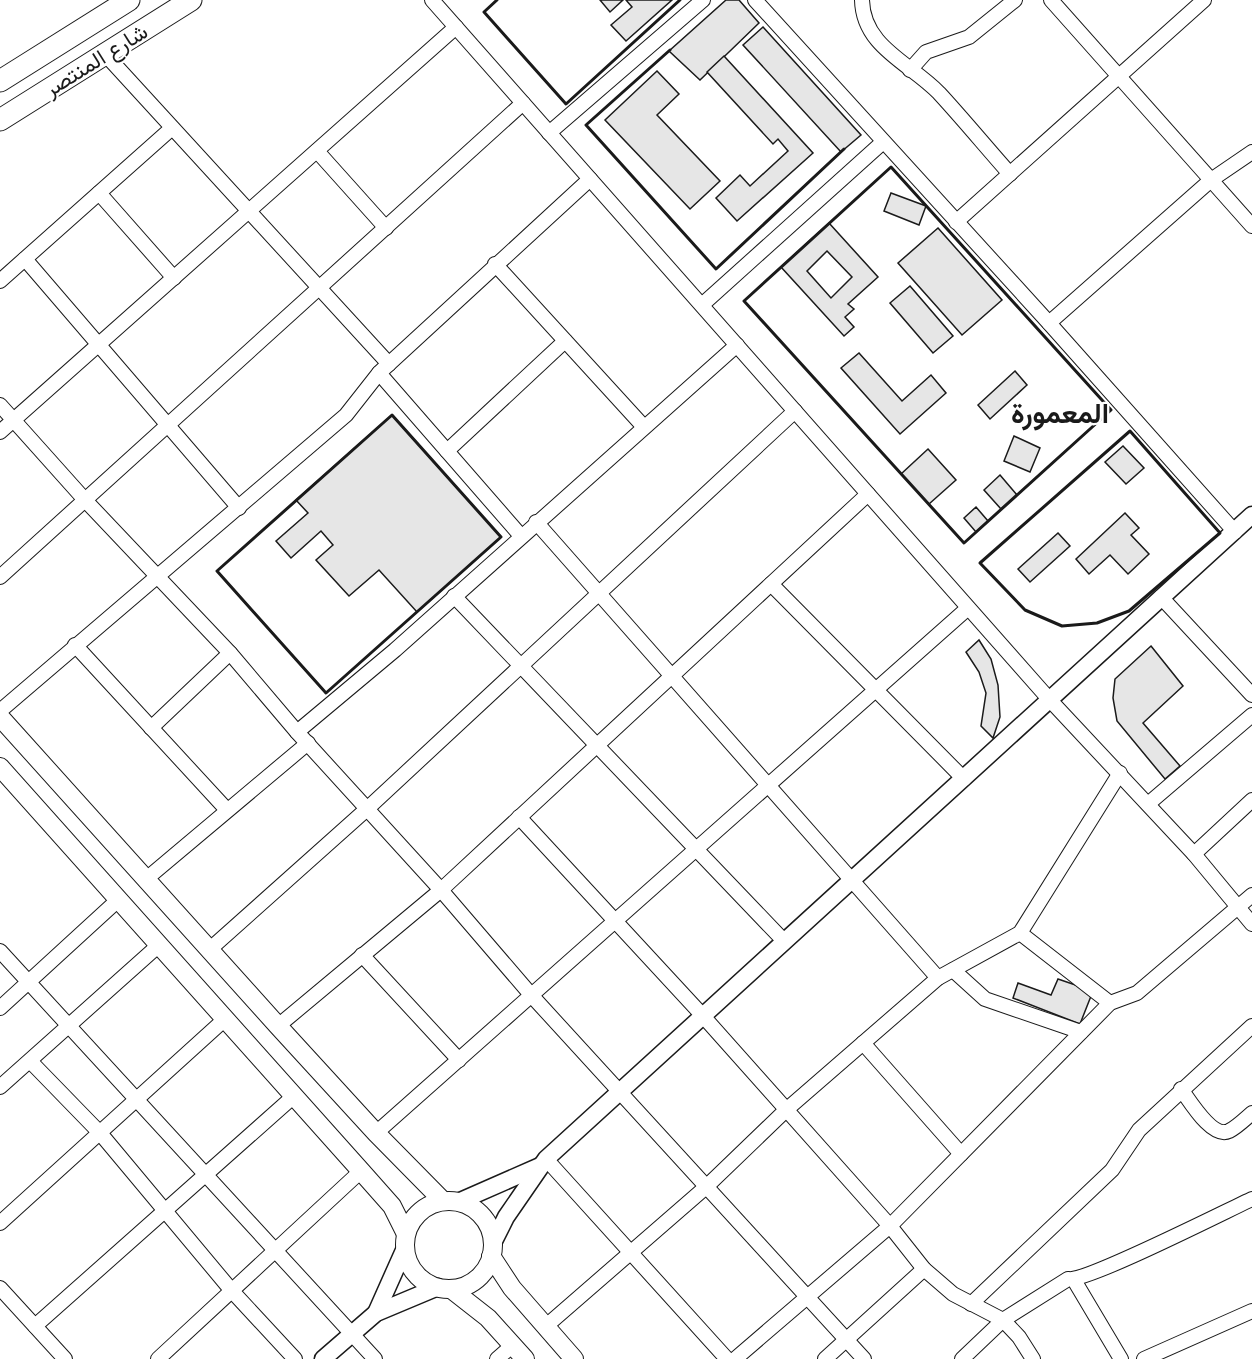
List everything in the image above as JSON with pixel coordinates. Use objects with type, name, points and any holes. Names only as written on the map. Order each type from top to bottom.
[{"type":"main road","name":"شارع المنتصر","points":[[0,81],[129,0]]},
{"type":"main road","name":"شارع المنتصر","points":[[0,120],[191,0]]},
{"type":"main road","points":[[0,717],[376,1133],[450,1202],[471,1207],[482,1216],[489,1229],[492,1250],[512,1288],[574,1359]]},
{"type":"main road","points":[[0,767],[392,1206],[415,1273],[425,1282],[445,1288],[488,1318],[525,1359]]},
{"type":"main road","points":[[405,1241],[419,1212],[450,1202]]},
{"type":"main road","points":[[445,1288],[465,1286],[477,1279],[486,1269],[492,1250]]},
{"type":"street","points":[[432,0],[703,304],[1049,699],[1194,854],[1252,924]]},
{"type":"street","points":[[549,133],[703,0]]},
{"type":"street","points":[[755,0],[1049,323],[1235,532]]},
{"type":"street","points":[[862,0],[862,13],[870,32],[888,53],[937,92],[1010,174]]},
{"type":"street","points":[[910,70],[926,52],[969,37],[1015,0]]},
{"type":"street","points":[[1051,0],[1252,226]]},
{"type":"street","points":[[956,222],[1204,0]]},
{"type":"street","points":[[0,432],[456,27]]},
{"type":"street","points":[[105,54],[389,363]]},
{"type":"street","points":[[0,577],[523,104]]},
{"type":"street","points":[[0,281],[172,128]]},
{"type":"street","points":[[703,304],[883,142]]},
{"type":"street","points":[[316,151],[386,228]]},
{"type":"street","points":[[1049,323],[1211,180],[1252,152]]},
{"type":"street","points":[[0,711],[157,574],[199,544],[346,415],[389,363],[590,179]]},
{"type":"street","points":[[99,193],[174,278]]},
{"type":"street","points":[[25,259],[239,508]]},
{"type":"street","points":[[495,264],[644,428]]},
{"type":"street","points":[[447,451],[566,341]]},
{"type":"street","points":[[297,732],[737,345]]},
{"type":"street","points":[[379,373],[521,536]]},
{"type":"street","points":[[0,405],[85,500],[230,653],[297,732],[441,890],[532,996],[864,1359]]},
{"type":"street","points":[[209,950],[368,808],[795,411]]},
{"type":"street","points":[[278,1026],[441,890],[868,494]]},
{"type":"street","points":[[492,1250],[506,1217],[543,1162],[618,1091],[704,1016],[850,880],[964,779],[1252,515]]},
{"type":"street","points":[[536,522],[938,978]]},
{"type":"street","points":[[771,584],[964,779]]},
{"type":"street","points":[[454,596],[784,941]]},
{"type":"street","points":[[1161,597],[1252,695]]},
{"type":"street","points":[[376,1133],[968,608]]},
{"type":"street","points":[[75,645],[227,810]]},
{"type":"street","points":[[151,728],[230,653]]},
{"type":"street","points":[[1148,804],[1252,715]]},
{"type":"street","points":[[145,880],[308,743]]},
{"type":"street","points":[[545,1327],[706,1186],[786,1110],[938,978],[1020,933],[1120,773]]},
{"type":"street","points":[[1194,854],[1252,800]]},
{"type":"street","points":[[519,817],[704,1016],[890,1226],[924,1269],[953,1294],[1003,1320],[1033,1359]]},
{"type":"street","points":[[735,1359],[890,1226],[1110,1003],[1137,993],[1252,895]]},
{"type":"street","points":[[0,1008],[118,900]]},
{"type":"street","points":[[1020,933],[1110,1003]]},
{"type":"street","points":[[0,1087],[159,945]]},
{"type":"street","points":[[0,951],[375,1359]]},
{"type":"street","points":[[362,955],[459,1060]]},
{"type":"street","points":[[953,970],[985,999],[1081,1032]]},
{"type":"street","points":[[0,1223],[225,1019]]},
{"type":"street","points":[[971,1304],[1112,1170],[1139,1130],[1252,1026]]},
{"type":"street","points":[[863,1043],[961,1154]]},
{"type":"street","points":[[30,1061],[100,1133],[232,1291],[295,1359]]},
{"type":"street","points":[[1181,1089],[1209,1125],[1221,1132],[1228,1131],[1252,1113]]},
{"type":"street","points":[[35,1326],[294,1096]]},
{"type":"street","points":[[450,1202],[543,1162]]},
{"type":"street","points":[[543,1162],[630,1252],[727,1359]]},
{"type":"street","points":[[158,1359],[361,1170]]},
{"type":"street","points":[[962,1359],[1003,1320],[1068,1279],[1074,1280],[1252,1199]]},
{"type":"street","points":[[376,1313],[405,1241]]},
{"type":"street","points":[[825,1359],[924,1269]]},
{"type":"street","points":[[1074,1280],[1121,1359]]},
{"type":"street","points":[[0,1288],[65,1359]]},
{"type":"street","points":[[323,1359],[376,1313],[445,1288]]},
{"type":"street","points":[[1144,1359],[1252,1311]]},
{"type":"street","points":[[497,1359],[513,1345]]},
{"type":"building","points":[[600,0],[623,0],[610,12]]},
{"type":"building","points":[[626,0],[672,0],[626,41],[611,25],[632,7]]},
{"type":"building","points":[[726,0],[739,0],[759,23],[700,80],[669,51]]},
{"type":"building","points":[[763,27],[861,135],[841,152],[743,45]]},
{"type":"building","points":[[724,56],[813,153],[737,221],[716,198],[740,175],[750,186],[788,151],[778,139],[773,144],[707,72]]},
{"type":"building","points":[[657,71],[679,94],[657,115],[720,181],[690,209],[605,120]]},
{"type":"building","points":[[891,193],[926,206],[919,225],[884,211]]},
{"type":"building","points":[[829,223],[878,277],[848,304],[854,309],[845,317],[854,327],[844,336],[781,267]],"holes":[[[827,251],[852,277],[831,298],[807,271]]]},
{"type":"building","points":[[938,228],[1002,300],[962,335],[898,263]]},
{"type":"building","points":[[910,286],[953,336],[933,353],[890,303]]},
{"type":"building","points":[[859,353],[902,401],[931,375],[946,393],[900,434],[841,368]]},
{"type":"building","points":[[1015,371],[1027,385],[990,419],[978,405]]},
{"type":"building","points":[[392,415],[501,537],[417,612],[379,570],[349,596],[316,560],[333,545],[321,531],[291,558],[276,541],[308,513],[296,500]]},
{"type":"building","points":[[1014,436],[1040,448],[1030,472],[1004,461]]},
{"type":"building","points":[[1123,446],[1144,468],[1126,484],[1105,462]]},
{"type":"building","points":[[928,449],[956,480],[929,504],[901,474]]},
{"type":"building","points":[[1000,475],[1017,495],[1001,509],[984,490]]},
{"type":"building","points":[[976,507],[988,521],[976,532],[964,518]]},
{"type":"building","points":[[1125,513],[1139,528],[1131,535],[1149,554],[1128,574],[1110,555],[1089,574],[1076,559]]},
{"type":"building","points":[[1058,533],[1070,546],[1030,582],[1018,569]]},
{"type":"building","points":[[979,640],[991,659],[998,685],[1000,717],[993,738],[981,726],[986,693],[979,672],[966,652]]},
{"type":"building","points":[[1151,646],[1183,686],[1143,723],[1180,766],[1165,779],[1117,721],[1113,698],[1115,679]]},
{"type":"building","points":[[1058,979],[1093,991],[1080,1024],[1013,998],[1018,983],[1051,995]]},
{"type":"wall","points":[[497,0],[484,12],[566,104],[680,0]]},
{"type":"wall","points":[[670,50],[586,125],[716,269],[844,149]]},
{"type":"wall","points":[[891,167],[1111,410],[964,543],[744,301],[891,167]]},
{"type":"wall","points":[[392,415],[501,537],[326,693],[217,571],[392,415]]},
{"type":"wall","points":[[1130,431],[1220,533],[1129,611],[1097,623],[1062,626],[1025,610],[980,563],[1130,431]]},
{"type":"district","name":"المعمورة","points":[[1060,413]]}]
